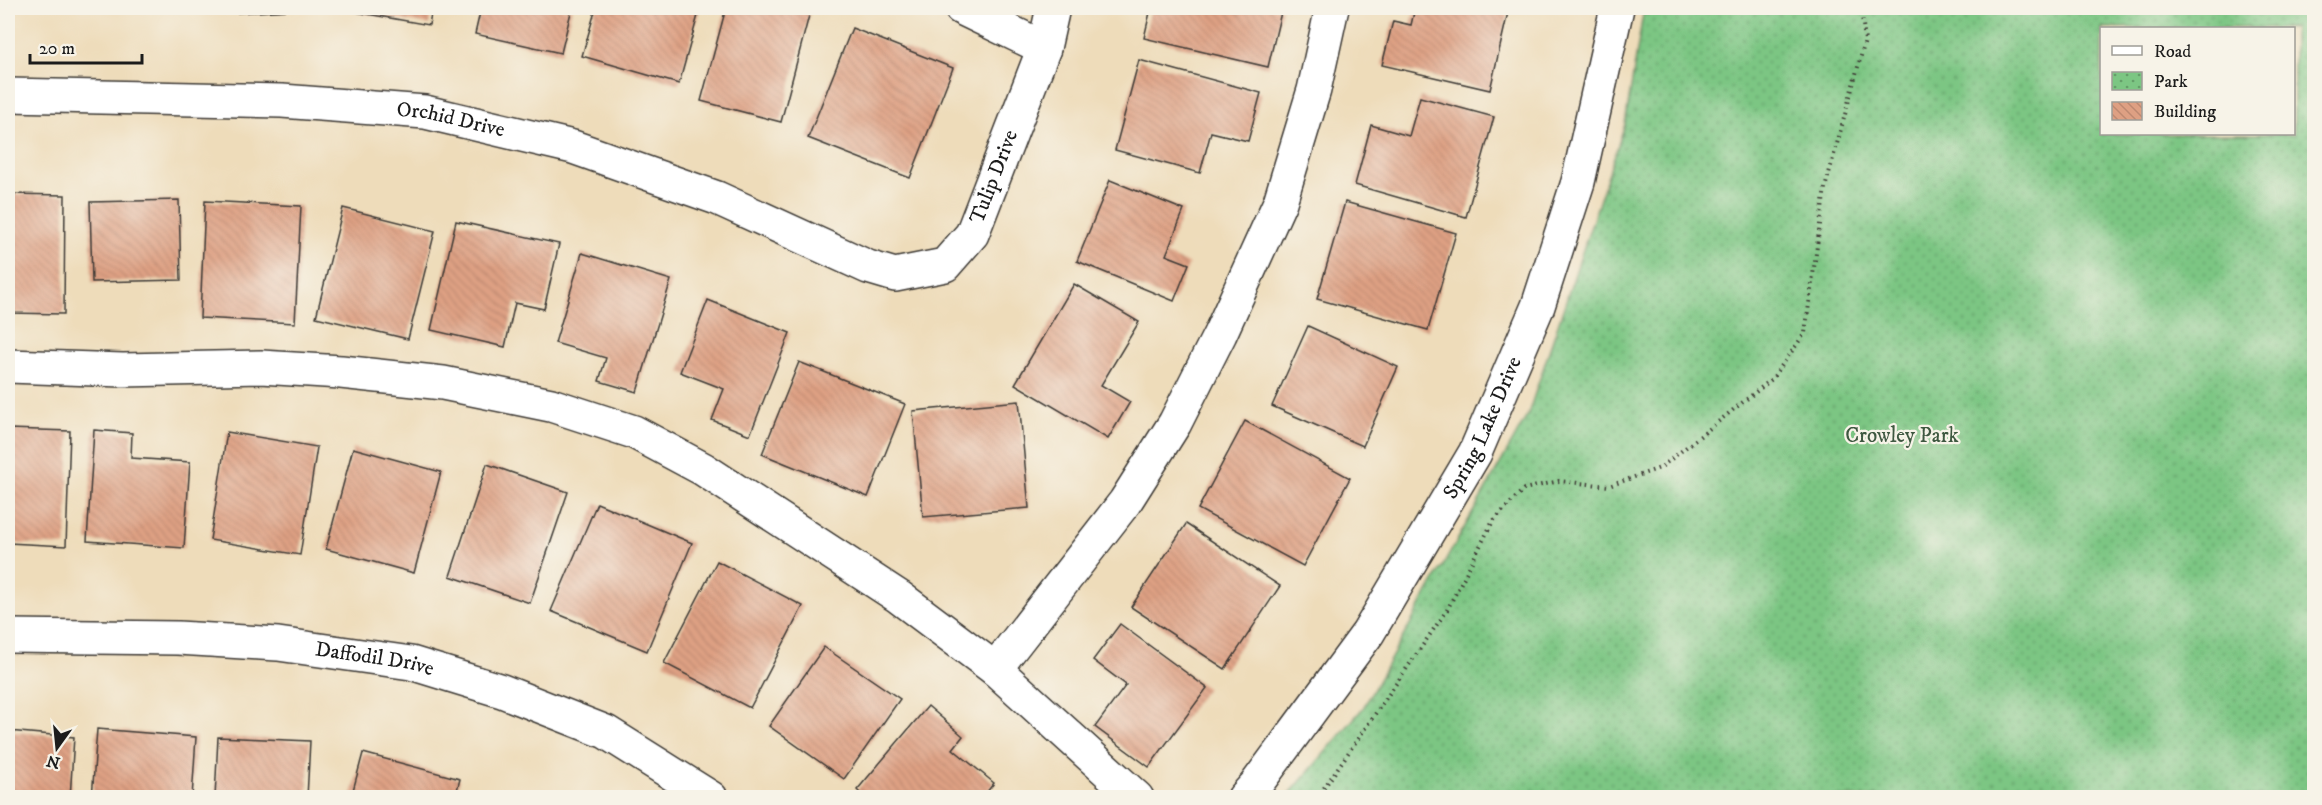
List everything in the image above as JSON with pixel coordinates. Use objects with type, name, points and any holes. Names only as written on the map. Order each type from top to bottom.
[{"type":"street","points":[[961,8],[1044,48]]},
{"type":"street","name":"Tulip Drive","points":[[868,267],[895,275],[945,265],[972,234],[1044,48],[1053,8]]},
{"type":"street","points":[[995,669],[1125,502],[1175,423],[1220,334],[1280,202],[1314,90],[1332,8]]},
{"type":"street","name":"Spring Lake Drive","points":[[1244,798],[1368,633],[1475,453],[1538,306],[1578,182],[1617,8]]},
{"type":"street","name":"Orchid Drive","points":[[8,95],[282,101],[425,112],[573,147],[717,198],[868,267]]},
{"type":"street","points":[[8,366],[123,370],[261,367],[341,372],[443,383],[550,405],[634,432],[703,469],[899,597],[995,669],[1137,798]]},
{"type":"street","name":"Daffodil Drive","points":[[8,636],[178,638],[278,644],[411,663],[502,691],[606,732],[711,798]]},
{"type":"path","points":[[1317,798],[1447,610],[1493,521],[1524,489],[1559,481],[1609,486],[1660,468],[1772,378],[1805,333],[1825,188],[1865,41],[1861,8]]},
{"type":"green space","name":"Crowley Park","points":[[1644,8],[2314,8],[2314,797],[1287,797],[1363,708],[1528,414],[1625,124]]},
{"type":"building","points":[[203,8],[203,12],[148,9]]},
{"type":"building","points":[[236,8],[307,8],[307,9],[236,13]]},
{"type":"building","points":[[345,8],[432,8],[429,25],[345,10]]},
{"type":"building","points":[[481,8],[572,8],[561,53],[475,34]]},
{"type":"building","points":[[596,8],[700,8],[679,84],[582,56]]},
{"type":"building","points":[[726,8],[811,8],[781,122],[701,101]]},
{"type":"building","points":[[1151,8],[1282,8],[1268,67],[1144,38]]},
{"type":"building","points":[[1415,8],[1509,8],[1490,90],[1382,65],[1393,21],[1411,25]]},
{"type":"building","points":[[852,28],[953,68],[910,178],[808,138]]},
{"type":"building","points":[[1139,60],[1261,93],[1248,141],[1211,132],[1200,173],[1115,150]]},
{"type":"building","points":[[1420,97],[1494,117],[1466,217],[1355,185],[1371,125],[1409,136]]},
{"type":"building","points":[[1110,180],[1184,210],[1166,255],[1189,264],[1174,301],[1077,261]]},
{"type":"building","points":[[8,194],[65,195],[64,314],[8,313]]},
{"type":"building","points":[[179,200],[181,280],[92,282],[90,202]]},
{"type":"building","points":[[205,201],[301,206],[295,323],[200,318]]},
{"type":"building","points":[[1345,202],[1456,233],[1428,330],[1317,299]]},
{"type":"building","points":[[343,208],[435,231],[408,339],[316,317]]},
{"type":"building","points":[[456,221],[559,244],[544,309],[515,303],[505,347],[431,330]]},
{"type":"building","points":[[582,253],[671,280],[637,392],[599,381],[606,358],[555,343]]},
{"type":"building","points":[[1074,284],[1139,322],[1101,385],[1130,402],[1108,439],[1015,384]]},
{"type":"building","points":[[708,300],[790,333],[750,435],[712,420],[724,389],[680,372]]},
{"type":"building","points":[[1308,326],[1398,367],[1363,446],[1272,406]]},
{"type":"building","points":[[799,362],[905,404],[868,497],[762,454]]},
{"type":"building","points":[[1019,401],[1029,508],[923,517],[913,411]]},
{"type":"building","points":[[1245,421],[1350,478],[1303,566],[1198,509]]},
{"type":"building","points":[[8,429],[70,431],[66,546],[8,543]]},
{"type":"building","points":[[94,430],[132,433],[131,458],[190,462],[184,548],[87,541]]},
{"type":"building","points":[[227,432],[317,447],[300,555],[210,540]]},
{"type":"building","points":[[353,448],[441,472],[414,573],[326,549]]},
{"type":"building","points":[[487,464],[568,492],[530,603],[450,576]]},
{"type":"building","points":[[597,503],[692,543],[647,651],[551,611]]},
{"type":"building","points":[[1186,524],[1280,586],[1225,669],[1131,607]]},
{"type":"building","points":[[717,561],[803,606],[750,708],[664,663]]},
{"type":"building","points":[[1120,624],[1207,688],[1149,767],[1095,727],[1126,685],[1093,660]]},
{"type":"building","points":[[824,647],[900,699],[844,779],[769,726]]},
{"type":"building","points":[[928,706],[963,736],[953,749],[994,783],[982,798],[865,798],[857,790]]},
{"type":"building","points":[[97,729],[196,737],[192,798],[92,798]]},
{"type":"building","points":[[8,731],[74,737],[70,798],[8,798]]},
{"type":"building","points":[[218,737],[310,741],[307,798],[215,798]]},
{"type":"building","points":[[363,753],[460,779],[455,798],[351,798]]}]
